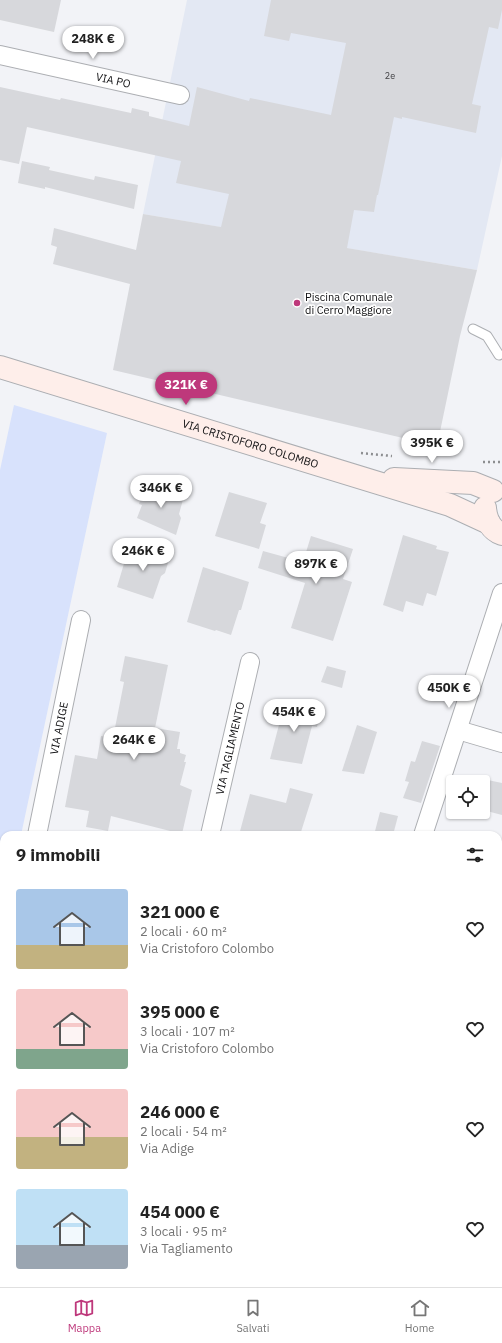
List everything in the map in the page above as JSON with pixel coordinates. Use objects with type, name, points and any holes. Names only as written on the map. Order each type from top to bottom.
[{"type":"street","name":"VIA PO","points":[[0,55],[180,95]]},
{"type":"street","name":"VIA CRISTOFORO COLOMBO","points":[[0,367],[450,505],[495,529]]},
{"type":"street","name":"VIA CRISTOFORO COLOMBO","points":[[363,478],[473,483],[497,488]]},
{"type":"street","name":"VIA CRISTOFORO COLOMBO","points":[[495,529],[486,515],[485,506],[488,498],[497,488]]},
{"type":"street","points":[[424,831],[502,593]]},
{"type":"street","name":"VIA ADIGE","points":[[38,831],[81,620]]},
{"type":"street","name":"VIA TAGLIAMENTO","points":[[211,831],[250,662]]},
{"type":"street","points":[[458,730],[502,743]]},
{"type":"lane","points":[[473,329],[487,336],[499,355]]},
{"type":"path","points":[[354,452],[398,456]]},
{"type":"path","points":[[481,462],[502,462]]},
{"type":"shaded area","points":[[187,0],[502,0],[502,156],[477,270],[143,214]]},
{"type":"shaded area","points":[[14,405],[107,433],[22,831],[0,831],[0,470]]},
{"type":"building","points":[[0,0],[61,0],[54,32],[0,20]]},
{"type":"building","points":[[271,0],[502,0],[502,10],[498,29],[489,27],[472,104],[481,106],[476,133],[402,117],[402,119],[394,117],[374,212],[354,210],[347,248],[477,270],[460,336],[437,446],[113,370],[130,284],[53,264],[57,247],[51,245],[54,228],[136,250],[143,214],[221,227],[229,194],[176,183],[181,161],[27,127],[19,164],[0,160],[0,87],[131,113],[132,108],[149,112],[149,116],[189,126],[197,87],[249,101],[250,98],[331,115],[346,43],[291,33],[289,41],[264,36]]},
{"type":"building","points":[[22,161],[50,167],[49,170],[94,180],[95,176],[138,185],[134,209],[45,187],[45,189],[18,183]]},
{"type":"building","points":[[145,484],[184,496],[179,514],[181,518],[176,535],[137,518],[142,505],[139,504]]},
{"type":"building","points":[[229,492],[267,503],[260,523],[266,525],[259,549],[215,536]]},
{"type":"building","points":[[403,535],[437,546],[436,549],[449,552],[436,596],[427,593],[423,606],[406,601],[403,612],[383,605]]},
{"type":"building","points":[[311,536],[353,549],[343,579],[352,582],[333,641],[291,628],[305,583],[258,568],[263,551],[303,562]]},
{"type":"building","points":[[129,547],[170,556],[165,573],[161,576],[153,599],[117,587]]},
{"type":"building","points":[[203,567],[249,582],[241,610],[239,610],[231,635],[187,622]]},
{"type":"building","points":[[125,656],[168,665],[155,728],[180,732],[177,749],[180,749],[180,753],[186,755],[184,762],[186,762],[180,785],[192,790],[183,831],[170,831],[111,816],[108,831],[86,827],[89,811],[65,807],[75,755],[97,759],[101,736],[113,738],[124,682],[120,681]]},
{"type":"building","points":[[327,666],[346,671],[342,688],[321,682]]},
{"type":"building","points":[[285,702],[320,711],[317,727],[312,726],[302,764],[270,759]]},
{"type":"building","points":[[357,725],[377,732],[364,774],[342,771]]},
{"type":"building","points":[[422,741],[440,746],[421,803],[403,798],[409,782],[405,781],[411,761],[415,762]]},
{"type":"building","points":[[490,780],[502,783],[502,815],[490,812]]},
{"type":"building","points":[[290,788],[313,794],[301,831],[240,831],[250,794],[286,803]]},
{"type":"building","points":[[380,812],[398,816],[394,831],[375,831]]},
{"type":"place","name":"Piscina Comunale di Cerro Maggiore","points":[[297,303]]}]
